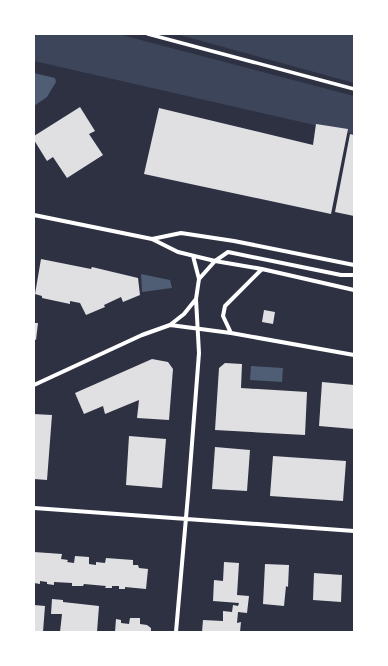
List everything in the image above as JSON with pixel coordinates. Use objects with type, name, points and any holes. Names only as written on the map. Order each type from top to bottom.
[{"type":"street","points":[[148,34],[354,89]]},
{"type":"street","points":[[34,215],[152,239],[178,252],[193,256],[262,269],[354,290]]},
{"type":"street","points":[[152,239],[181,233],[234,241],[354,265]]},
{"type":"street","points":[[200,279],[215,261],[228,252],[341,275],[354,274]]},
{"type":"street","points":[[176,632],[199,354],[196,299],[200,279],[193,256]]},
{"type":"street","points":[[231,333],[223,316],[225,306],[262,269]]},
{"type":"street","points":[[34,385],[142,335],[170,325],[184,314],[196,299]]},
{"type":"street","points":[[170,325],[231,333],[354,355]]},
{"type":"street","points":[[34,508],[354,531]]},
{"type":"shaded area","points":[[34,34],[118,34],[354,96],[354,134],[34,61]]},
{"type":"shaded area","points":[[176,34],[354,34],[354,83]]},
{"type":"shaded area","points":[[34,73],[55,78],[56,82],[47,97],[34,106]]},
{"type":"shaded area","points":[[141,274],[170,280],[172,288],[142,292]]},
{"type":"shaded area","points":[[251,366],[283,368],[282,382],[250,380]]},
{"type":"building","points":[[80,107],[95,131],[89,134],[103,155],[67,178],[53,157],[47,161],[34,140],[34,136]]},
{"type":"building","points":[[159,108],[313,145],[316,124],[348,129],[331,214],[144,174]]},
{"type":"building","points":[[350,134],[354,135],[354,216],[335,212]]},
{"type":"building","points":[[41,259],[91,269],[92,267],[138,278],[140,295],[123,302],[121,297],[104,305],[105,307],[86,315],[80,303],[70,301],[70,304],[42,298],[42,296],[35,294]]},
{"type":"building","points":[[264,310],[275,312],[273,324],[262,322]]},
{"type":"building","points":[[34,323],[38,323],[36,340],[34,339]]},
{"type":"building","points":[[152,359],[168,362],[173,369],[169,420],[137,418],[139,400],[105,414],[103,406],[84,414],[75,393]]},
{"type":"building","points":[[225,363],[242,364],[241,388],[307,392],[305,435],[215,430],[219,368]]},
{"type":"building","points":[[322,382],[354,385],[354,429],[319,426]]},
{"type":"building","points":[[34,414],[52,415],[47,480],[34,479]]},
{"type":"building","points":[[129,436],[166,439],[162,488],[126,485]]},
{"type":"building","points":[[215,447],[250,450],[247,491],[212,489]]},
{"type":"building","points":[[273,456],[346,461],[343,501],[270,496]]},
{"type":"building","points":[[34,552],[62,554],[61,559],[74,563],[75,556],[89,557],[89,564],[96,565],[96,562],[105,563],[106,558],[133,560],[133,565],[138,565],[139,568],[148,569],[146,589],[125,587],[125,589],[119,589],[119,586],[105,588],[106,586],[84,584],[83,586],[72,586],[72,583],[54,582],[54,585],[40,581],[40,584],[34,583]]},
{"type":"building","points":[[224,562],[239,563],[237,595],[249,596],[247,613],[238,612],[237,623],[241,622],[240,632],[202,632],[203,620],[223,621],[223,611],[232,612],[233,605],[238,606],[239,603],[213,601],[214,580],[223,581]]},
{"type":"building","points":[[265,564],[289,565],[288,587],[286,586],[284,606],[263,604]]},
{"type":"building","points":[[314,573],[342,575],[341,602],[313,600]]},
{"type":"building","points":[[52,599],[63,600],[63,602],[99,606],[97,632],[60,632],[62,614],[51,614]]},
{"type":"building","points":[[34,605],[45,606],[43,632],[34,632]]},
{"type":"building","points":[[130,618],[140,618],[140,624],[147,625],[151,628],[151,632],[115,632],[116,619],[121,620],[121,623],[129,624]]}]
